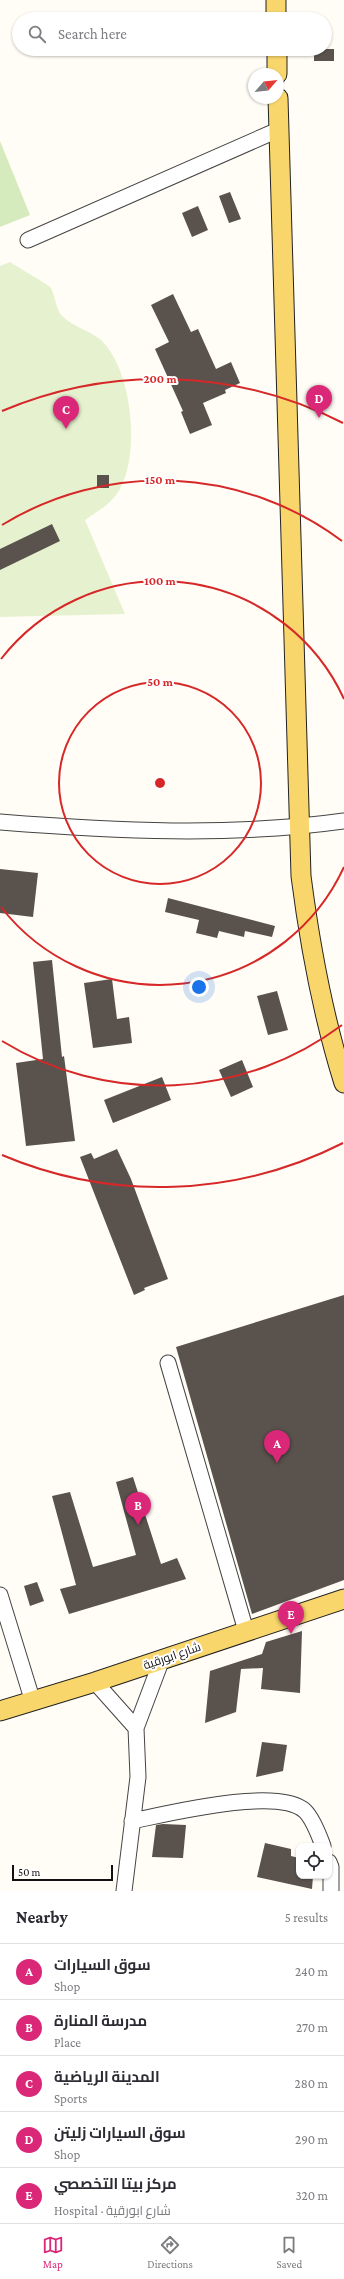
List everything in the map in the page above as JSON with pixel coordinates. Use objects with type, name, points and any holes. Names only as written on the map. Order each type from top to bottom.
[{"type":"main road","points":[[276,0],[276,12]]},
{"type":"main road","points":[[277,56],[277,68]]},
{"type":"main road","points":[[278,104],[298,828],[301,876],[308,928],[331,1041],[344,1083]]},
{"type":"main road","name":"شارع ابورقية","points":[[0,1711],[95,1682],[344,1599]]},
{"type":"street","points":[[28,240],[278,130]]},
{"type":"street","points":[[0,822],[176,832],[298,828],[344,821]]},
{"type":"street","points":[[168,1363],[246,1631]]},
{"type":"street","points":[[0,1595],[33,1702]]},
{"type":"street","points":[[124,1891],[138,1777],[136,1728],[162,1659]]},
{"type":"street","points":[[95,1682],[136,1728]]},
{"type":"street","points":[[132,1821],[214,1805],[268,1801],[294,1804],[306,1811],[322,1843]]},
{"type":"street","points":[[331,1879],[331,1891]]},
{"type":"green space","points":[[0,141],[30,215],[0,227]]},
{"type":"green space","points":[[10,262],[51,288],[58,310],[66,320],[101,340],[112,354],[127,393],[131,438],[129,460],[124,480],[113,499],[106,506],[85,520],[125,614],[0,617],[0,266]]},
{"type":"building","points":[[332,49],[334,49],[334,61],[314,61],[314,56],[332,56]]},
{"type":"building","points":[[230,192],[241,219],[229,223],[219,196]]},
{"type":"building","points":[[198,206],[208,230],[192,237],[182,213]]},
{"type":"building","points":[[173,294],[191,332],[198,329],[216,369],[231,362],[240,383],[225,390],[226,393],[203,403],[212,425],[190,434],[181,412],[183,411],[155,349],[169,342],[151,305]]},
{"type":"building","points":[[97,475],[109,475],[109,488],[97,488]]},
{"type":"building","points":[[52,524],[60,541],[0,570],[0,549]]},
{"type":"building","points":[[0,869],[38,873],[33,917],[0,913]]},
{"type":"building","points":[[168,898],[275,926],[272,937],[245,931],[244,937],[219,931],[217,938],[196,933],[199,920],[165,912]]},
{"type":"building","points":[[52,960],[62,1057],[64,1056],[75,1141],[26,1146],[16,1063],[43,1059],[33,962]]},
{"type":"building","points":[[112,979],[117,1019],[129,1017],[132,1043],[93,1048],[84,983]]},
{"type":"building","points":[[277,991],[288,1030],[268,1035],[257,996]]},
{"type":"building","points":[[242,1060],[253,1087],[231,1097],[219,1070]]},
{"type":"building","points":[[162,1077],[171,1100],[113,1123],[104,1100]]},
{"type":"building","points":[[117,1149],[131,1179],[168,1279],[144,1288],[145,1290],[134,1295],[80,1157],[91,1153],[94,1159]]},
{"type":"building","points":[[344,1295],[344,1580],[252,1614],[176,1347]]},
{"type":"building","points":[[133,1477],[161,1564],[177,1558],[186,1579],[69,1614],[60,1589],[76,1585],[52,1496],[70,1492],[93,1567],[136,1555],[116,1482]]},
{"type":"building","points":[[37,1582],[44,1601],[30,1606],[24,1586]]},
{"type":"building","points":[[302,1631],[300,1693],[261,1689],[263,1668],[241,1669],[236,1712],[205,1723],[210,1671],[262,1654],[266,1642]]},
{"type":"building","points":[[262,1742],[287,1745],[283,1771],[256,1777]]},
{"type":"building","points":[[156,1825],[186,1825],[183,1858],[152,1857]]},
{"type":"building","points":[[265,1843],[291,1849],[291,1856],[296,1857],[296,1879],[313,1879],[312,1889],[257,1877]]},
{"type":"place","name":"سوق السيارات زليتن","points":[[319,418]]},
{"type":"place","name":"المدينة الرياضية","points":[[66,429]]},
{"type":"place","name":"سوق السيارات","points":[[277,1463]]},
{"type":"place","name":"مدرسة المنارة","points":[[138,1525]]},
{"type":"place","name":"مركز بيتا التخصصي","points":[[291,1634]]}]
